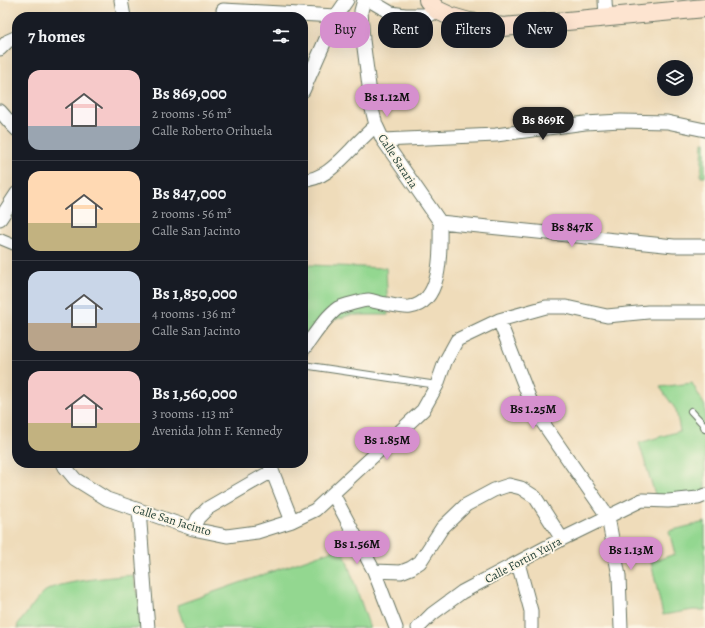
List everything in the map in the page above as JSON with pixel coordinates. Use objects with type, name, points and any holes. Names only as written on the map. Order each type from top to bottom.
[{"type":"main road","points":[[432,5],[452,17],[469,22],[503,27],[605,8],[705,8]]},
{"type":"street","points":[[121,0],[123,12]]},
{"type":"street","points":[[339,12],[347,0]]},
{"type":"street","name":"Calle Sararia","points":[[364,0],[361,11],[363,40],[372,109],[376,125],[383,140],[440,222]]},
{"type":"street","points":[[368,0],[391,13],[405,15],[430,15],[432,5]]},
{"type":"street","points":[[223,9],[271,12]]},
{"type":"street","points":[[308,14],[320,15]]},
{"type":"street","points":[[0,49],[12,39]]},
{"type":"street","points":[[308,80],[322,48]]},
{"type":"street","points":[[0,111],[12,125]]},
{"type":"street","points":[[383,140],[496,135],[585,123],[667,122],[705,130]]},
{"type":"street","points":[[308,180],[322,175],[335,166],[376,125]]},
{"type":"street","points":[[0,219],[12,201]]},
{"type":"street","points":[[308,344],[327,319],[339,308],[367,300],[410,307],[420,304],[427,298],[436,280],[439,266],[440,222],[674,246],[705,246]]},
{"type":"street","points":[[0,239],[12,244]]},
{"type":"street","name":"Calle San Jacinto","points":[[66,468],[75,479],[100,495],[107,499],[139,510],[193,528],[227,536],[257,532],[292,521],[315,510],[423,410],[437,385],[445,362],[457,340],[499,320],[546,307],[566,307],[607,316],[648,312],[705,312]]},
{"type":"street","points":[[499,320],[534,410],[608,517],[619,576],[621,628]]},
{"type":"street","points":[[193,528],[198,518],[208,508],[269,468]]},
{"type":"street","points":[[271,468],[292,521]]},
{"type":"street","points":[[374,571],[401,572],[411,568],[420,562],[442,528],[466,505],[494,490],[509,485],[521,488],[535,497],[562,539]]},
{"type":"street","points":[[333,494],[374,571],[396,628]]},
{"type":"street","name":"Calle Fortin Yujra","points":[[418,628],[432,614],[462,592],[562,539],[642,500],[668,501],[698,498],[705,495]]},
{"type":"street","points":[[139,510],[148,628]]},
{"type":"street","points":[[518,563],[531,611],[532,628]]},
{"type":"lane","points":[[308,366],[437,385]]},
{"type":"lane","points":[[692,412],[705,428]]},
{"type":"green space","points":[[703,142],[705,142],[705,177],[701,177]]},
{"type":"green space","points":[[308,265],[386,268],[388,315],[350,315],[331,321],[308,346]]},
{"type":"green space","points":[[692,383],[705,406],[705,495],[658,504],[639,443],[680,431],[676,410],[660,387]]},
{"type":"green space","points":[[705,522],[705,610],[693,610],[663,615],[651,562],[675,554],[669,531]]},
{"type":"green space","points":[[342,547],[370,628],[185,628],[177,605]]},
{"type":"green space","points":[[133,575],[145,628],[17,628],[18,624],[37,600],[43,593],[50,589],[60,585],[86,580]]}]
